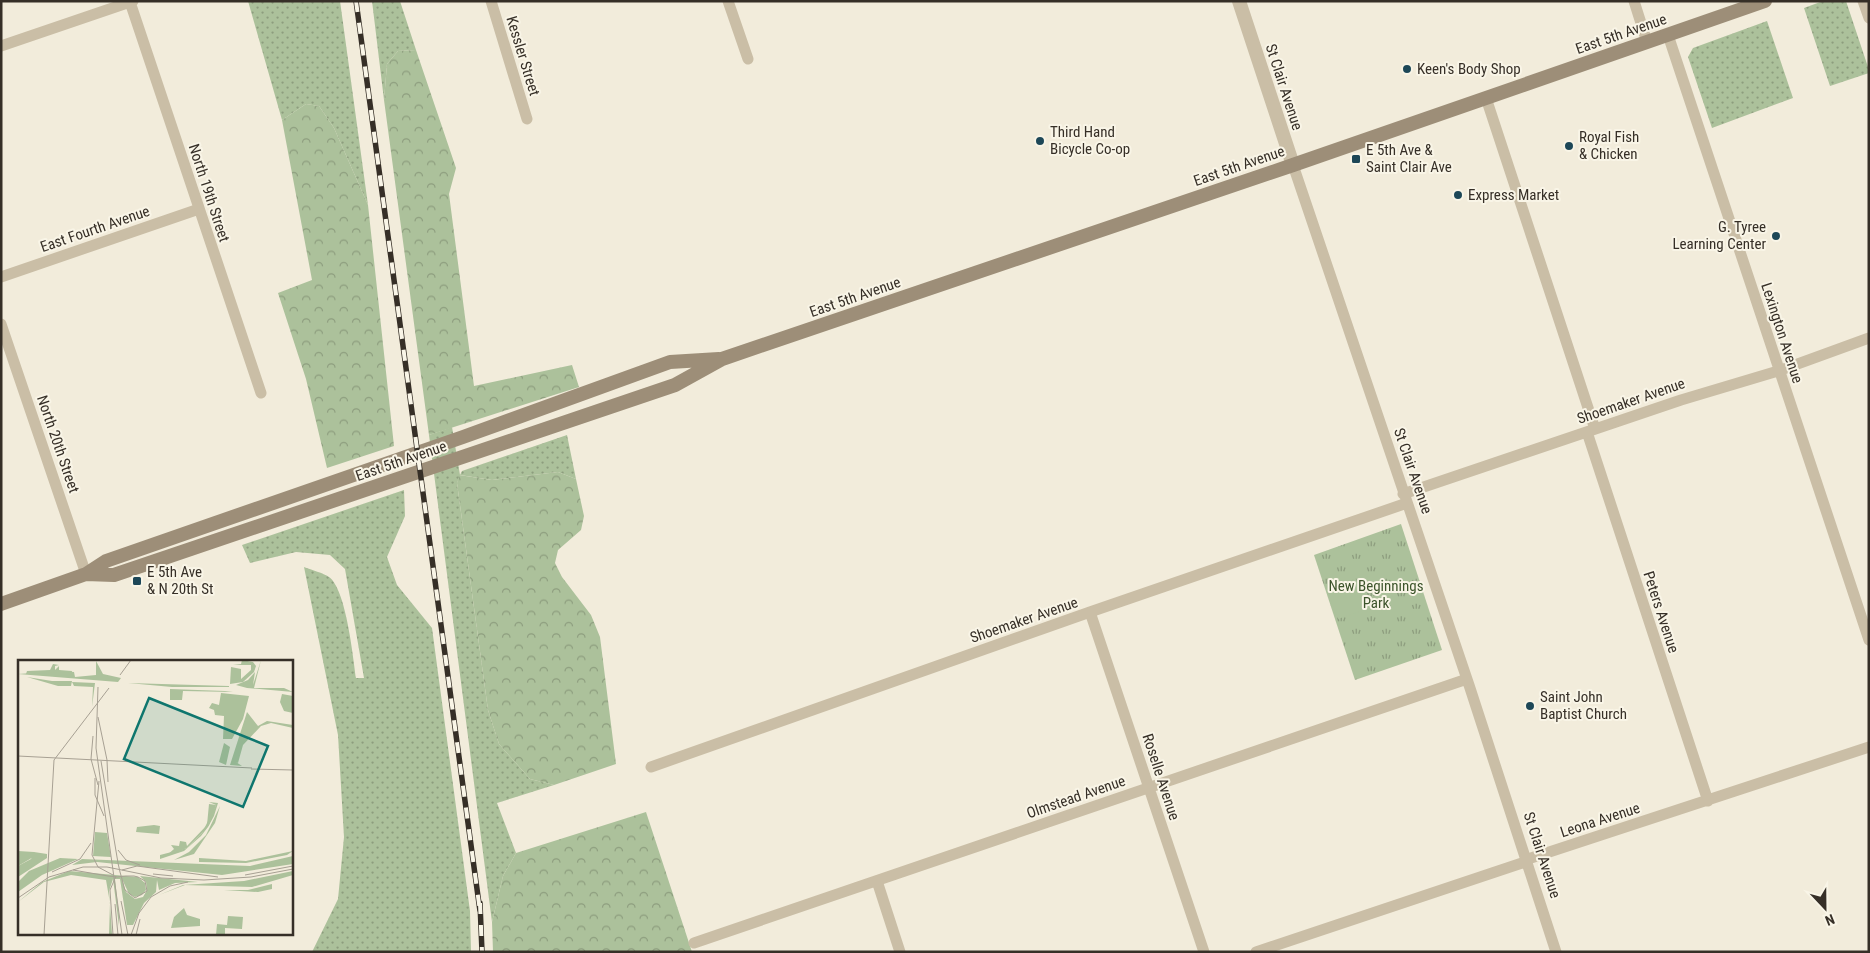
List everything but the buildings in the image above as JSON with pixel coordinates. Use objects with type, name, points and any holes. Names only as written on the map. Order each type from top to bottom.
[{"type":"main road","name":"East 5th Avenue","points":[[86,574],[114,575],[675,385],[722,359],[1293,165],[1765,1]]},
{"type":"main road","name":"East 5th Avenue","points":[[1,604],[86,574],[106,560],[463,437],[670,362],[722,359]]},
{"type":"street","name":"Kessler Street","points":[[491,1],[527,119]]},
{"type":"street","points":[[728,1],[748,59]]},
{"type":"street","name":"St Clair Avenue","points":[[1239,1],[1467,679],[1556,952]]},
{"type":"street","points":[[1634,1],[1647,42]]},
{"type":"street","points":[[1863,1],[1869,18]]},
{"type":"street","points":[[1,46],[132,2]]},
{"type":"street","name":"North 19th Street","points":[[132,2],[261,392]]},
{"type":"street","name":"Lexington Avenue","points":[[1668,36],[1869,640]]},
{"type":"street","name":"Peters Avenue","points":[[1486,98],[1708,801]]},
{"type":"street","name":"East Fourth Avenue","points":[[1,277],[199,209]]},
{"type":"street","name":"North 20th Street","points":[[1,324],[86,574]]},
{"type":"street","name":"Shoemaker Avenue","points":[[651,767],[1090,612],[1591,431],[1869,338]]},
{"type":"street","name":"Roselle Avenue","points":[[1090,612],[1204,952]]},
{"type":"street","name":"Olmstead Avenue","points":[[694,943],[1467,679]]},
{"type":"street","name":"Leona Avenue","points":[[1256,952],[1869,747]]},
{"type":"street","points":[[877,881],[900,952]]},
{"type":"green space","points":[[248,1],[340,1],[368,205],[334,128],[319,106],[306,104],[282,120]]},
{"type":"green space","points":[[372,1],[400,1],[416,50],[398,51],[387,64],[384,100]]},
{"type":"green space","points":[[1823,1],[1846,1],[1869,73],[1830,86],[1804,8]]},
{"type":"green space","points":[[1767,21],[1793,98],[1712,128],[1688,57],[1693,48]]},
{"type":"green space","points":[[416,50],[456,168],[449,194],[474,386],[572,365],[579,387],[429,435],[384,100],[387,64],[398,51]]},
{"type":"green space","points":[[306,104],[319,106],[334,128],[368,205],[394,446],[327,468],[306,379],[278,293],[312,280],[282,120]]},
{"type":"green space","points":[[452,427],[460,475],[457,483],[488,710],[499,744],[530,779],[554,785],[497,803],[516,853],[503,876],[492,922],[429,435]]},
{"type":"green space","points":[[567,435],[576,479],[558,472],[492,480],[460,475],[462,471]]},
{"type":"green space","points":[[558,472],[576,479],[584,516],[581,530],[558,550],[555,563],[562,577],[591,615],[600,637],[616,764],[554,785],[530,779],[499,744],[488,710],[457,483],[459,475],[492,480]]},
{"type":"green space","points":[[404,490],[405,516],[387,557],[397,585],[432,628],[470,911],[471,952],[312,952],[338,899],[344,837],[338,735],[304,567],[329,577],[335,584],[348,624],[356,678],[364,678],[345,569],[330,555],[296,552],[250,563],[242,545]]},
{"type":"green space","name":"New Beginnings Park","points":[[1401,524],[1442,650],[1355,680],[1314,555]]},
{"type":"green space","points":[[1356,579],[1367,609],[1338,619],[1327,588]]},
{"type":"green space","points":[[646,812],[692,952],[493,952],[492,922],[503,876],[516,853]]},
{"type":"railway","points":[[356,1],[480,911]]},
{"type":"railway","points":[[480,903],[482,952]]},
{"type":"place","name":"Keen's Body Shop","points":[[1407,69]]},
{"type":"place","name":"Third Hand Bicycle Co-op","points":[[1040,141]]},
{"type":"place","name":"Royal Fish & Chicken","points":[[1569,146]]},
{"type":"place","name":"E 5th Ave & Saint Clair Ave","points":[[1356,159]]},
{"type":"place","name":"Express Market","points":[[1458,195]]},
{"type":"place","name":"G. Tyree Learning Center","points":[[1776,236]]},
{"type":"place","name":"E 5th Ave & N 20th St","points":[[137,581]]},
{"type":"place","name":"Saint John Baptist Church","points":[[1530,706]]}]
